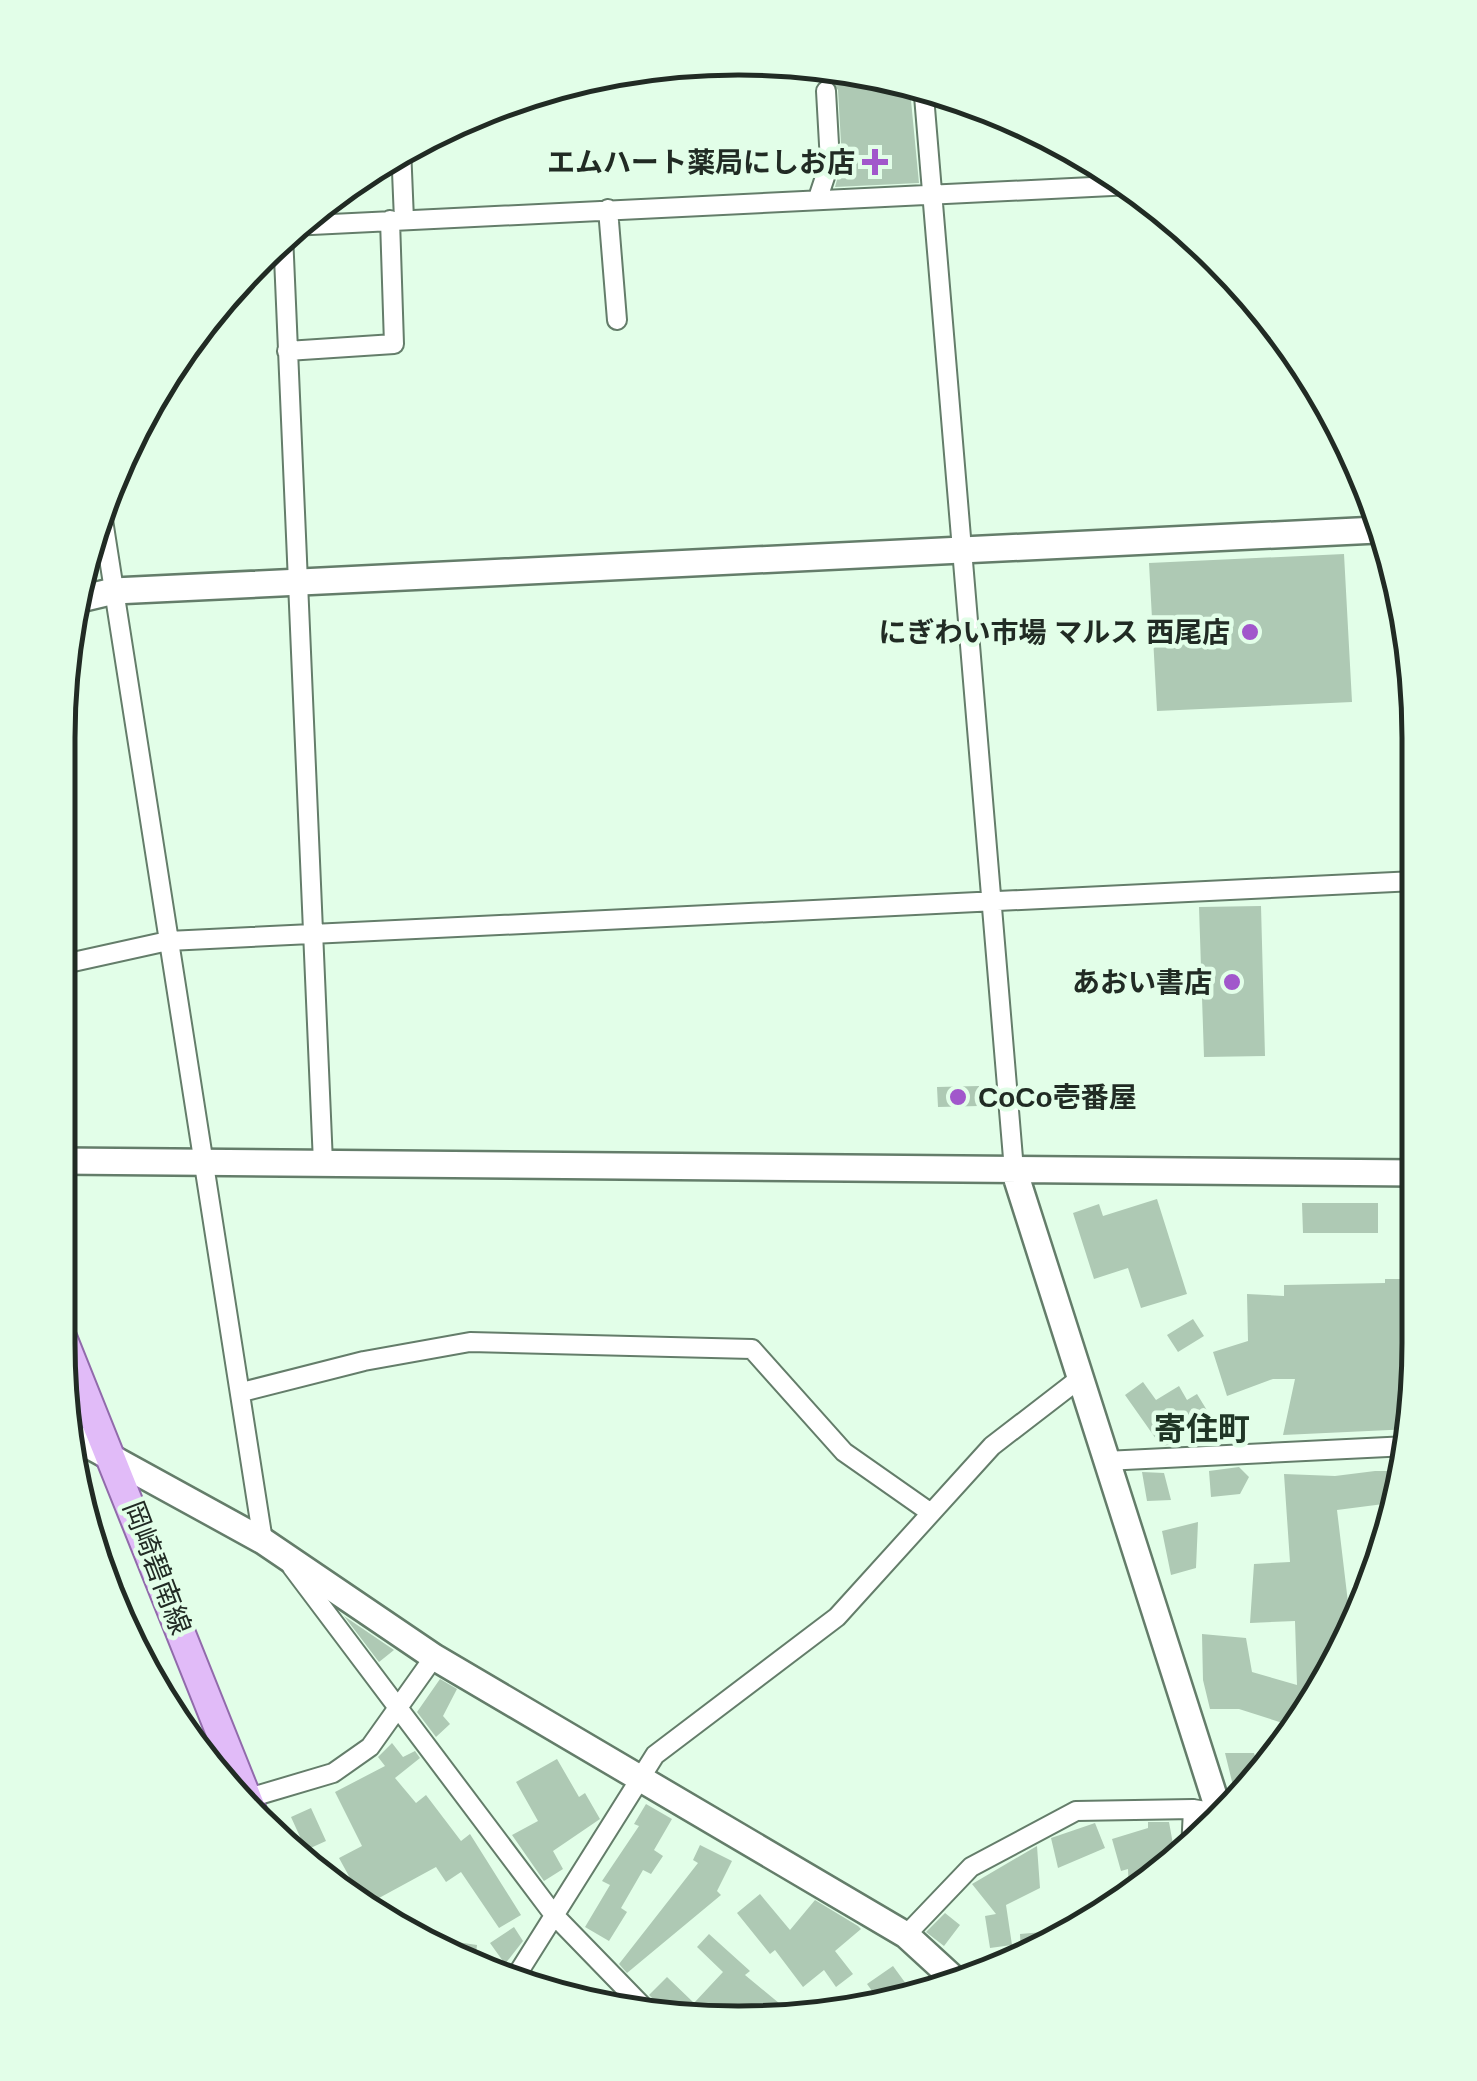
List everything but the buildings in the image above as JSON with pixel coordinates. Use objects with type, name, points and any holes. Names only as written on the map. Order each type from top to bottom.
[{"type":"main road","name":"岡崎碧南線","points":[[76,1368],[116,1462],[235,1774]]},
{"type":"street","points":[[818,198],[830,162],[826,91]]},
{"type":"street","points":[[923,102],[1014,1170],[1218,1801]]},
{"type":"street","points":[[287,351],[394,344],[401,168]]},
{"type":"street","points":[[320,224],[1106,186]]},
{"type":"street","points":[[608,209],[617,320]]},
{"type":"street","points":[[284,256],[323,1163]]},
{"type":"street","points":[[91,596],[114,591],[1369,530]]},
{"type":"street","points":[[106,539],[263,1540]]},
{"type":"street","points":[[75,962],[168,942],[1402,881]]},
{"type":"street","points":[[75,1161],[1402,1173]]},
{"type":"street","points":[[242,1392],[364,1361],[470,1342],[752,1349],[844,1452],[931,1513]]},
{"type":"street","points":[[520,1969],[654,1754],[837,1616],[992,1446],[1079,1379]]},
{"type":"street","points":[[83,1443],[263,1540],[288,1562],[434,1656],[906,1934],[947,1972]]},
{"type":"street","points":[[1105,1460],[1393,1447]]},
{"type":"street","points":[[288,1562],[554,1915],[631,1997]]},
{"type":"street","points":[[257,1799],[333,1774],[370,1747],[434,1656]]},
{"type":"street","points":[[1193,1826],[1194,1809]]},
{"type":"street","points":[[906,1934],[971,1866],[1076,1812],[1208,1812]]},
{"type":"place","name":"エムハート薬局にしお店","points":[[875,162]]},
{"type":"place","name":"にぎわい市場 マルス 西尾店","points":[[1250,632]]},
{"type":"place","name":"あおい書店","points":[[1232,982]]},
{"type":"place","name":"CoCo壱番屋","points":[[958,1097]]},
{"type":"district","name":"寄住町","points":[[1202,1429]]}]
